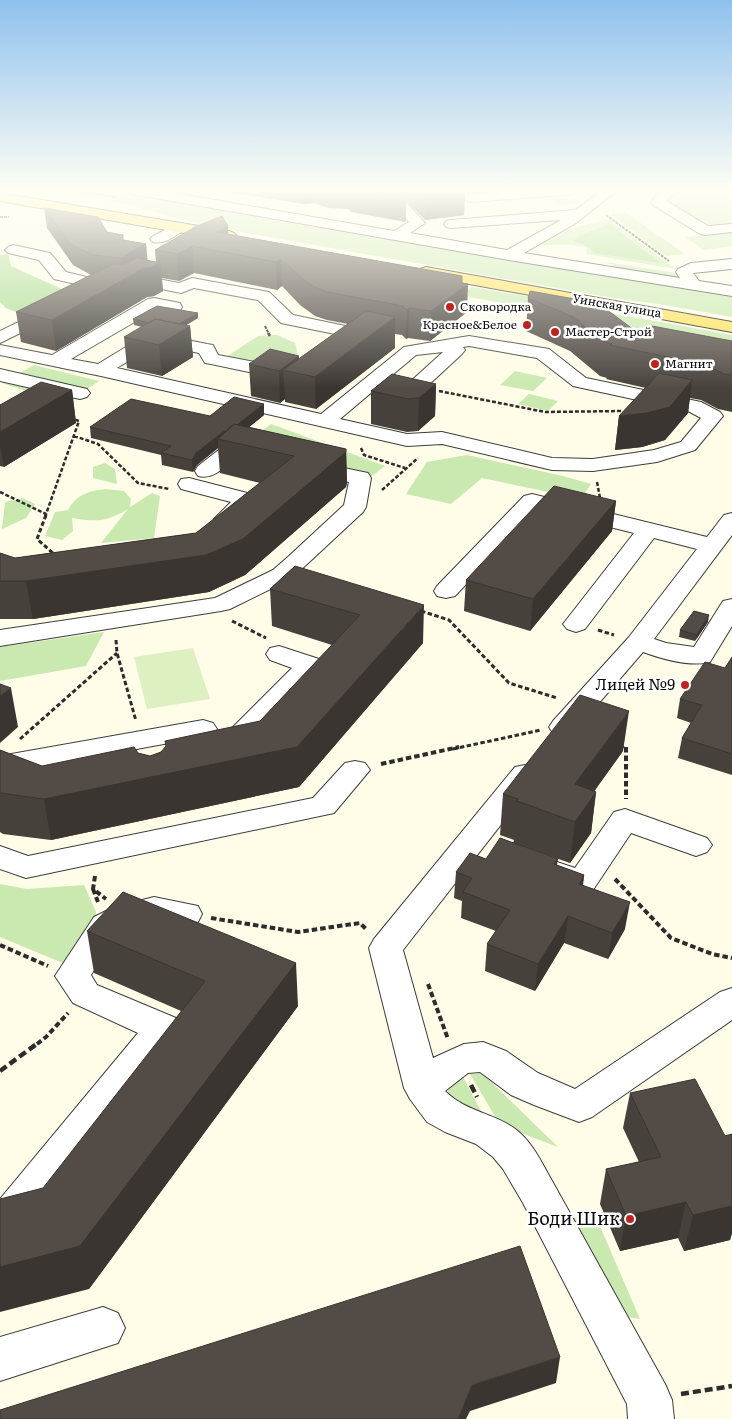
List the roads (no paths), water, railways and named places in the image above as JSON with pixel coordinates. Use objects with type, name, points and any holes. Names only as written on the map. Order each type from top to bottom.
[{"type":"main road","name":"Уинская улица","points":[[408,268],[548,300],[732,327]]},
{"type":"street","points":[[44,256],[60,276],[101,285],[127,286],[161,266]]},
{"type":"street","points":[[512,256],[688,278],[732,291]]},
{"type":"street","points":[[688,278],[691,268],[732,264]]},
{"type":"street","points":[[137,280],[182,288],[192,283],[263,296],[287,319],[387,340]]},
{"type":"street","points":[[0,338],[101,285]]},
{"type":"street","points":[[7,319],[46,300]]},
{"type":"street","points":[[54,361],[154,303],[174,307]]},
{"type":"street","points":[[101,370],[153,338],[207,349],[211,360],[289,375],[298,370]]},
{"type":"street","points":[[324,422],[410,350],[469,341],[543,353],[580,382],[694,406],[722,418]]},
{"type":"street","points":[[360,392],[416,386],[456,350],[439,346]]},
{"type":"street","points":[[0,350],[101,370],[407,440],[442,438],[552,464],[593,465],[657,456],[688,446],[722,418]]},
{"type":"street","points":[[0,375],[80,393]]},
{"type":"street","points":[[647,401],[691,409],[722,418]]},
{"type":"street","points":[[0,638],[124,613],[221,604],[281,575],[355,507],[360,478],[232,449],[197,477],[247,500],[212,530]]},
{"type":"street","points":[[442,600],[532,501],[713,546]]},
{"type":"street","points":[[650,1409],[545,1206],[518,1160],[503,1141],[484,1131],[463,1125],[445,1116],[429,1100],[423,1088],[386,948],[500,851],[543,752],[638,642],[732,520]]},
{"type":"street","points":[[576,624],[648,530]]},
{"type":"street","points":[[638,642],[661,650],[701,656],[732,606]]},
{"type":"street","points":[[0,765],[146,756],[233,743],[310,665],[279,654]]},
{"type":"street","points":[[146,756],[203,729]]},
{"type":"street","points":[[0,857],[26,867],[123,847],[167,827],[323,806],[356,770]]},
{"type":"street","points":[[500,851],[582,882],[625,819],[696,845]]},
{"type":"street","points":[[0,1219],[12,1215],[163,1028],[78,985],[106,926],[126,915],[154,909],[186,914]]},
{"type":"street","points":[[423,1088],[456,1060],[464,1057],[484,1058],[493,1061],[519,1081],[578,1106],[732,1002]]},
{"type":"street","points":[[0,1359],[102,1328]]},
{"type":"place","name":"Сковородка","points":[[450,307]]},
{"type":"place","name":"Красное&Белое","points":[[527,325]]},
{"type":"place","name":"Мастер-Строй","points":[[555,332]]},
{"type":"place","name":"Магнит","points":[[655,364]]},
{"type":"place","name":"Лицей №9","points":[[685,685]]},
{"type":"place","name":"Боди Шик","points":[[630,1219]]}]
